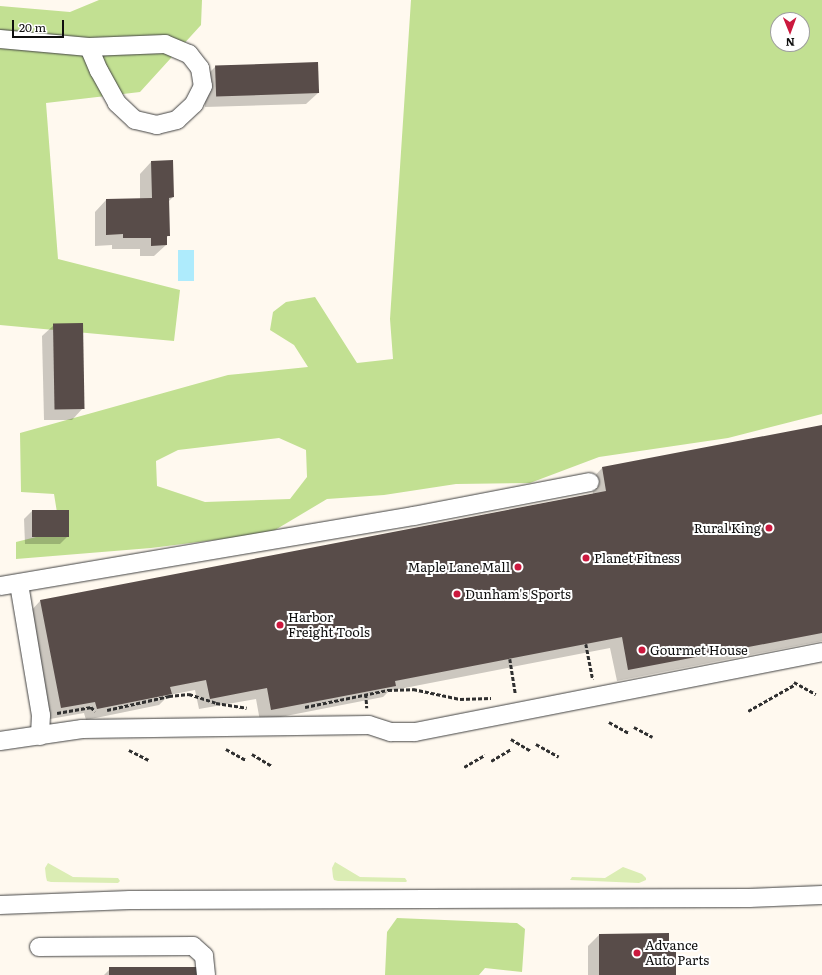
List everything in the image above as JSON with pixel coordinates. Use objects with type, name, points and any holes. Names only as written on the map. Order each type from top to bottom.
[{"type":"lane","points":[[0,39],[89,46],[165,44],[189,54],[200,68],[203,86],[194,104],[177,120],[157,125],[135,120],[117,103],[99,71],[89,46]]},
{"type":"lane","points":[[0,586],[19,584],[407,517],[590,482]]},
{"type":"lane","points":[[19,584],[41,716],[40,736]]},
{"type":"lane","points":[[0,741],[82,729],[369,724],[391,732],[414,732],[822,652]]},
{"type":"lane","points":[[0,905],[130,900],[749,898],[822,895]]},
{"type":"lane","points":[[38,947],[193,946],[204,956],[206,975]]},
{"type":"path","points":[[586,644],[595,696]]},
{"type":"path","points":[[510,659],[517,697],[510,697]]},
{"type":"path","points":[[748,711],[794,684],[816,694]]},
{"type":"path","points":[[299,708],[388,690],[413,689],[460,699],[495,698]]},
{"type":"path","points":[[41,716],[91,707],[94,711],[99,711],[169,696],[189,694],[216,704],[253,709]]},
{"type":"path","points":[[609,722],[629,733]]},
{"type":"path","points":[[634,726],[653,737]]},
{"type":"path","points":[[511,739],[531,751]]},
{"type":"path","points":[[536,744],[559,757]]},
{"type":"path","points":[[226,749],[246,760]]},
{"type":"path","points":[[491,760],[511,749]]},
{"type":"path","points":[[129,750],[149,760]]},
{"type":"path","points":[[252,754],[272,766]]},
{"type":"path","points":[[464,767],[485,755]]},
{"type":"green space","points":[[99,0],[202,0],[201,25],[140,92],[46,103],[58,259],[180,290],[174,341],[0,325],[0,6],[70,12]]},
{"type":"green space","points":[[411,0],[822,0],[822,414],[728,438],[599,457],[530,483],[456,484],[384,495],[327,499],[270,533],[151,548],[16,559],[16,542],[60,531],[54,494],[21,492],[20,433],[228,375],[308,367],[294,345],[270,330],[273,312],[286,302],[315,297],[357,363],[393,359],[390,319]],"holes":[[[279,438],[306,450],[307,477],[290,499],[205,502],[157,486],[156,461],[178,450]]]},
{"type":"green space","points":[[335,862],[360,877],[405,878],[407,881],[334,880],[332,868]]},
{"type":"green space","points":[[48,863],[73,877],[118,878],[120,881],[118,883],[47,881],[45,868]]},
{"type":"green space","points":[[623,867],[642,874],[646,880],[639,883],[570,880],[572,877],[605,878]]},
{"type":"green space","points":[[397,918],[517,923],[525,929],[522,972],[485,968],[479,975],[385,975],[387,932]]},
{"type":"water","points":[[178,250],[194,250],[194,281],[178,281]]},
{"type":"building","points":[[318,62],[319,93],[216,97],[215,66]]},
{"type":"building","points":[[173,160],[174,197],[169,198],[170,236],[167,236],[167,245],[151,246],[151,238],[123,238],[123,234],[106,235],[106,199],[152,198],[151,161]]},
{"type":"building","points":[[83,323],[85,409],[55,410],[53,324]]},
{"type":"building","name":"Maple Lane Mall","points":[[822,425],[822,633],[628,670],[622,637],[395,681],[396,686],[271,710],[267,688],[210,699],[206,680],[170,687],[172,694],[97,709],[95,702],[61,708],[40,600],[606,491],[602,467]]},
{"type":"building","points":[[32,510],[69,510],[69,537],[32,537]]},
{"type":"building","name":"Advance Auto Parts","points":[[669,933],[669,948],[676,948],[676,975],[599,975],[599,934]]},
{"type":"building","points":[[109,967],[198,967],[198,975],[109,975]]},
{"type":"place","name":"Rural King","points":[[769,528]]},
{"type":"place","name":"Planet Fitness","points":[[586,558]]},
{"type":"place","name":"Maple Lane Mall","points":[[518,567]]},
{"type":"place","name":"Dunham's Sports","points":[[457,594]]},
{"type":"place","name":"Harbor Freight Tools","points":[[280,625]]},
{"type":"place","name":"Gourmet House","points":[[642,650]]},
{"type":"place","name":"Advance Auto Parts","points":[[637,953]]}]
